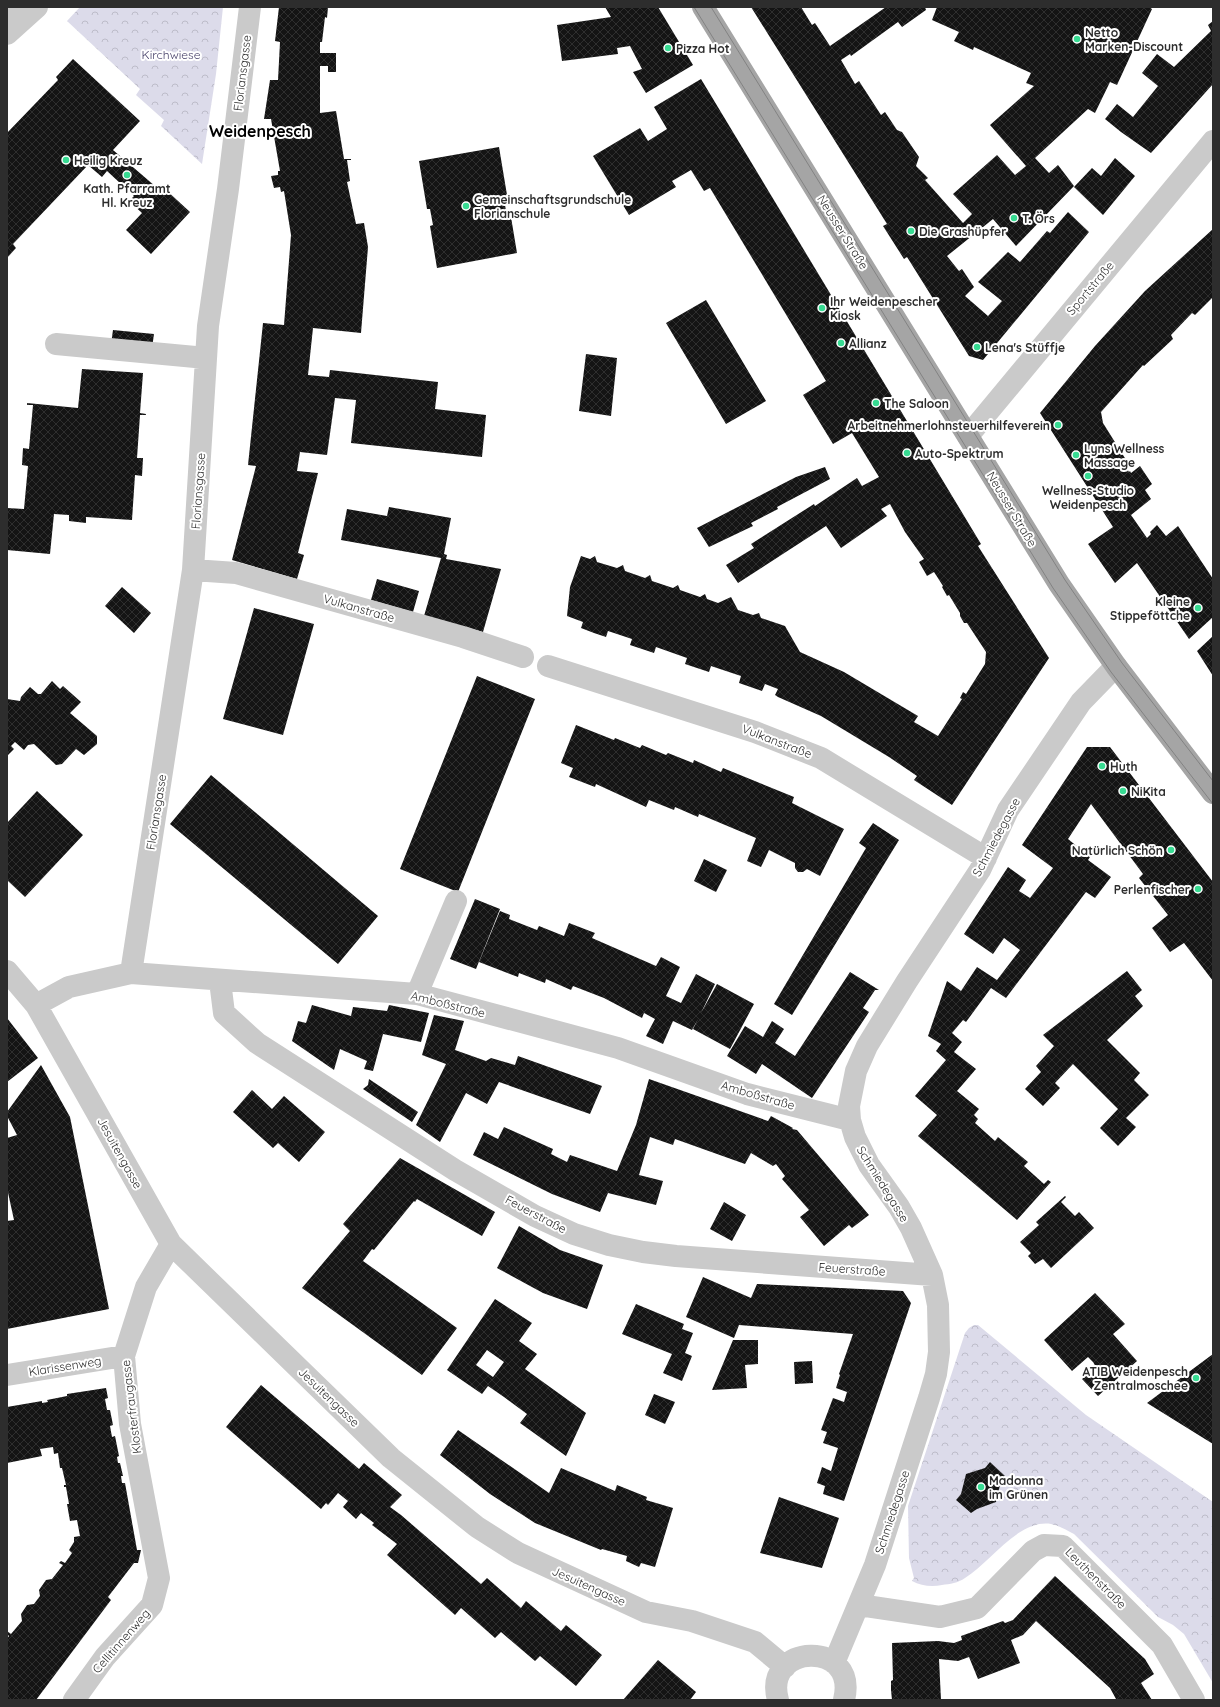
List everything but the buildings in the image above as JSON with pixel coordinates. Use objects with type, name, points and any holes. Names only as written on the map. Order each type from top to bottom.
[{"type":"main road","name":"Neusser Straße","points":[[703,7],[1051,572],[1116,666],[1213,793]]},
{"type":"street","points":[[7,12],[11,7]]},
{"type":"street","points":[[7,34],[37,7]]},
{"type":"street","name":"Floriansgasse","points":[[131,973],[193,570],[208,326],[228,189],[250,7]]},
{"type":"street","name":"Sportstraße","points":[[968,436],[1213,141]]},
{"type":"street","points":[[56,344],[206,358]]},
{"type":"street","name":"Vulkanstraße","points":[[193,570],[236,573],[455,635],[523,657]]},
{"type":"street","name":"Vulkanstraße","points":[[548,666],[755,732],[821,758],[986,858]]},
{"type":"street","name":"Schmiedegasse","points":[[834,1663],[860,1605],[875,1565],[936,1374],[939,1352],[938,1305],[932,1275],[910,1228],[866,1159],[855,1137],[850,1120],[849,1106],[856,1071],[867,1046],[906,981],[986,858],[1008,810],[1081,702],[1116,666]]},
{"type":"street","points":[[417,994],[456,901]]},
{"type":"street","name":"Jesuitengasse","points":[[7,971],[36,1005],[170,1244],[391,1458],[477,1527],[518,1553],[646,1612],[692,1621],[754,1642],[785,1667]]},
{"type":"street","name":"Amboßstraße","points":[[36,1005],[69,987],[131,973],[220,981],[417,994],[618,1048],[747,1094],[850,1120]]},
{"type":"street","name":"Feuerstraße","points":[[220,981],[224,1013],[257,1043],[455,1170],[535,1216],[574,1234],[609,1245],[643,1252],[676,1256],[932,1275]]},
{"type":"street","name":"Klosterfraugasse","points":[[159,1578],[130,1424],[124,1356],[146,1287],[170,1244]]},
{"type":"street","name":"Klarissenweg","points":[[7,1375],[124,1356]]},
{"type":"street","name":"Leuthenstraße","points":[[860,1605],[940,1618],[977,1608],[1033,1551],[1044,1545],[1063,1546],[1162,1644],[1194,1700]]},
{"type":"street","name":"Cellitinnenweg","points":[[74,1700],[105,1657],[152,1605],[159,1578]]},
{"type":"street","points":[[778,1700],[777,1688],[779,1676],[785,1667],[794,1660],[804,1656],[814,1655],[825,1657],[834,1663],[841,1672],[845,1682],[846,1692],[844,1700]]},
{"type":"green space","name":"Kirchwiese","points":[[80,7],[223,7],[216,74],[202,164],[161,126],[164,120],[136,95],[140,89],[67,21]]},
{"type":"green space","points":[[974,1325],[978,1325],[1086,1415],[1213,1502],[1213,1683],[1184,1634],[1173,1625],[1158,1617],[1074,1534],[1057,1526],[1051,1524],[1039,1524],[1027,1528],[1005,1544],[975,1571],[957,1582],[930,1586],[912,1581],[914,1578],[909,1558],[908,1506],[965,1333]]},
{"type":"tram line","points":[[694,7],[1053,588],[1111,672],[1213,804]]},
{"type":"tram line","points":[[711,7],[1065,580],[1122,663],[1213,781]]},
{"type":"place","name":"Netto Marken-Discount","points":[[1077,39]]},
{"type":"place","name":"Pizza Hot","points":[[668,48]]},
{"type":"place","name":"Heilig Kreuz","points":[[66,160]]},
{"type":"place","name":"Kath. Pfarramt Hl. Kreuz","points":[[127,175]]},
{"type":"place","name":"Gemeinschaftsgrundschule Florianschule","points":[[466,206]]},
{"type":"place","name":"T. Örs","points":[[1014,218]]},
{"type":"place","name":"Die Grashüpfer","points":[[911,231]]},
{"type":"place","name":"Ihr Weidenpescher Kiosk","points":[[822,308]]},
{"type":"place","name":"Allianz","points":[[841,343]]},
{"type":"place","name":"Lena's Stüffje","points":[[977,347]]},
{"type":"place","name":"The Saloon","points":[[876,403]]},
{"type":"place","name":"Arbeitnehmerlohnsteuerhilfeverein","points":[[1058,425]]},
{"type":"place","name":"Auto-Spektrum","points":[[907,453]]},
{"type":"place","name":"Lyns Wellness Massage","points":[[1076,455]]},
{"type":"place","name":"Wellness-Studio Weidenpesch","points":[[1088,476]]},
{"type":"place","name":"Kleine Stippeföttche","points":[[1198,608]]},
{"type":"place","name":"Huth","points":[[1102,766]]},
{"type":"place","name":"NiKita","points":[[1123,791]]},
{"type":"place","name":"Natürlich Schön","points":[[1171,850]]},
{"type":"place","name":"Perlenfischer","points":[[1198,889]]},
{"type":"place","name":"ATIB Weidenpesch Zentralmoschee","points":[[1196,1378]]},
{"type":"place","name":"Madonna im Grünen","points":[[981,1487]]},
{"type":"district","name":"Weidenpesch","points":[[260,131]]}]
